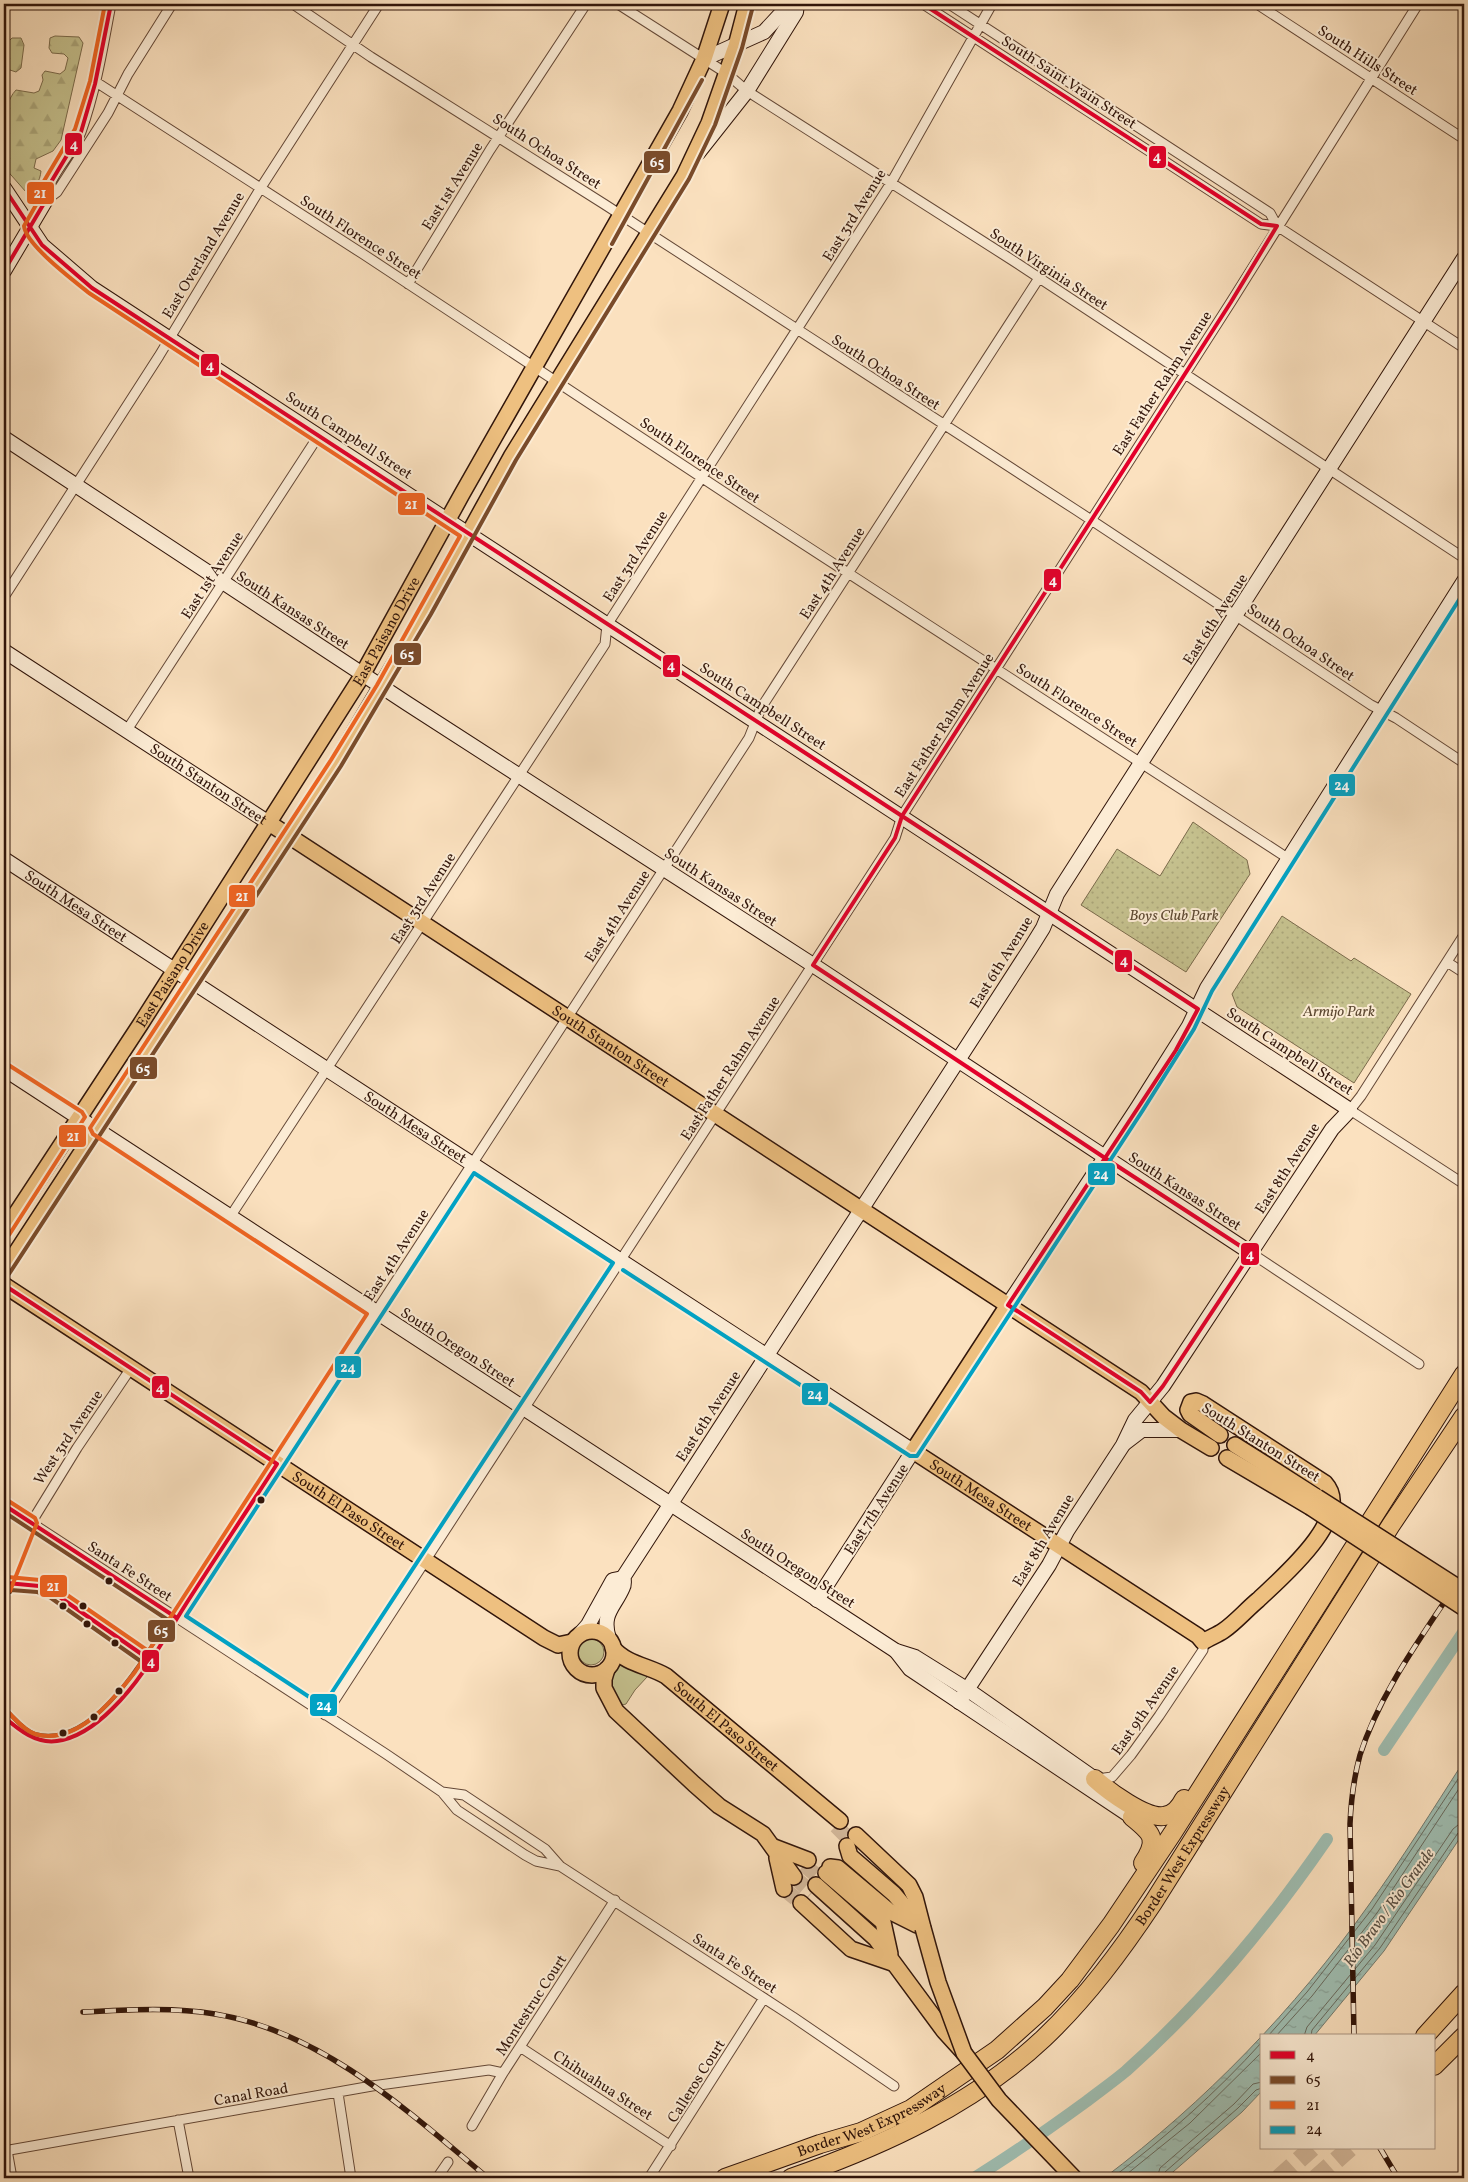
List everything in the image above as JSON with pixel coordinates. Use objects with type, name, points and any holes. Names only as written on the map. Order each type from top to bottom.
[{"type":"highway","points":[[1096,1779],[1103,1786],[1148,1814],[1159,1817],[1171,1814],[1180,1806],[1309,1604],[1351,1553],[1464,1374]]},
{"type":"highway","name":"Border West Expressway","points":[[791,2178],[872,2148],[941,2112],[1015,2062],[1043,2038],[1095,1984],[1121,1951],[1153,1903],[1391,1525],[1464,1416]]},
{"type":"highway","name":"Border West Expressway","points":[[726,2178],[820,2144],[861,2132],[911,2109],[997,2050],[1045,2007],[1070,1980],[1112,1925],[1351,1553]]},
{"type":"highway","points":[[1045,2007],[1055,1988],[1086,1948],[1149,1854],[1153,1843],[1151,1834],[1132,1817]]},
{"type":"highway","points":[[1427,2034],[1464,1993]]},
{"type":"highway","points":[[1436,2064],[1464,2036]]},
{"type":"main road","name":"East Paisano Drive","points":[[4,1232],[363,675],[447,520],[680,112],[704,59],[722,4]]},
{"type":"main road","name":"East Paisano Drive","points":[[4,1271],[193,983],[382,688],[556,381],[604,309],[650,234],[693,160],[736,46],[747,4]]},
{"type":"main road","name":"South Stanton Street","points":[[269,823],[1141,1392],[1164,1417],[1211,1448]]},
{"type":"main road","name":"South El Paso Street","points":[[4,1285],[551,1642],[565,1645],[576,1638]]},
{"type":"main road","name":"East 7th Avenue","points":[[912,1451],[1008,1305]]},
{"type":"main road","name":"South Stanton Street","points":[[1203,1642],[1224,1630],[1300,1560],[1325,1525],[1331,1514],[1333,1502],[1333,1495],[1325,1483],[1203,1404],[1191,1402],[1188,1410],[1190,1414],[1220,1435]]},
{"type":"main road","name":"South Stanton Street","points":[[1235,1445],[1464,1608]]},
{"type":"main road","name":"South Mesa Street","points":[[912,1451],[1198,1636],[1203,1642]]},
{"type":"main road","name":"South Stanton Street","points":[[1227,1458],[1313,1502],[1464,1591]]},
{"type":"main road","points":[[607,1669],[590,1675],[578,1670],[570,1658],[576,1638],[594,1631],[604,1634],[611,1644],[613,1660],[607,1669],[604,1679],[606,1696],[616,1711],[627,1724],[719,1806],[759,1830],[796,1874],[774,1847]]},
{"type":"main road","name":"South El Paso Street","points":[[611,1644],[626,1659],[652,1668],[666,1676],[836,1821]]},
{"type":"main road","points":[[851,1841],[910,1885],[938,1982],[964,2053]]},
{"type":"main road","points":[[816,1885],[838,1868],[889,1911],[922,1928]]},
{"type":"main road","points":[[816,1885],[876,1938],[892,1963],[944,2032],[964,2053],[1000,2100],[1074,2178]]},
{"type":"main road","points":[[816,1885],[852,1949],[892,1963]]},
{"type":"street","points":[[46,200],[47,189],[81,132],[96,82],[111,4]]},
{"type":"street","points":[[4,271],[46,200],[57,192],[108,114],[117,94],[172,4]]},
{"type":"street","name":"South Ochoa Street","points":[[293,4],[371,57],[650,234],[1464,763]]},
{"type":"street","name":"East Overland Avenue","points":[[4,597],[76,487],[260,189],[378,4]]},
{"type":"street","name":"East 1st Avenue","points":[[408,284],[499,137],[586,4]]},
{"type":"street","name":"South Virginia Street","points":[[618,4],[726,73],[747,91],[1039,278],[1464,558]]},
{"type":"street","points":[[704,59],[764,32],[790,4]]},
{"type":"street","points":[[693,160],[747,91],[796,12],[796,4]]},
{"type":"street","name":"South Saint Vrain Street","points":[[923,4],[1261,224],[1277,226],[1464,348]]},
{"type":"street","name":"South Saint Vrain Street","points":[[949,4],[1270,213],[1277,226]]},
{"type":"street","name":"East 3rd Avenue","points":[[230,1217],[328,1070],[605,644],[607,625],[891,183],[972,36],[992,4]]},
{"type":"street","name":"South Hills Street","points":[[1257,4],[1464,139]]},
{"type":"street","name":"East Father Rahm Avenue","points":[[325,1715],[895,838],[902,816],[1418,4]]},
{"type":"street","name":"South Florence Street","points":[[96,82],[1289,859]]},
{"type":"street","name":"South Campbell Street","points":[[4,188],[42,245],[92,288],[1464,1184]]},
{"type":"street","name":"East 6th Avenue","points":[[611,1644],[606,1626],[607,1616],[624,1586],[623,1578],[1043,928],[1057,894],[1464,258]]},
{"type":"street","name":"East 4th Avenue","points":[[177,1618],[749,738],[761,708],[1039,278]]},
{"type":"street","name":"East 1st Avenue","points":[[127,730],[319,435]]},
{"type":"street","name":"South Kansas Street","points":[[4,438],[382,688],[813,965],[957,1062],[1420,1364]]},
{"type":"street","name":"East 7th Avenue","points":[[1008,1305],[1105,1158],[1198,1009],[1207,988],[1464,581]]},
{"type":"street","name":"South Stanton Street","points":[[4,651],[269,823]]},
{"type":"street","name":"South Mesa Street","points":[[4,859],[912,1451]]},
{"type":"street","name":"East 8th Avenue","points":[[959,1702],[1050,1564],[1067,1531],[1122,1446],[1134,1420],[1163,1386],[1332,1129],[1361,1096],[1464,935]]},
{"type":"street","points":[[1447,962],[1464,973]]},
{"type":"street","name":"South Oregon Street","points":[[4,1069],[896,1651],[915,1656],[968,1690],[1096,1779]]},
{"type":"street","name":"West 3rd Avenue","points":[[31,1523],[51,1488],[131,1368]]},
{"type":"street","name":"East 8th Avenue","points":[[1122,1446],[1142,1430],[1181,1430]]},
{"type":"street","name":"East 7th Avenue","points":[[817,1600],[912,1451]]},
{"type":"street","name":"Santa Fe Street","points":[[4,1505],[442,1792],[457,1810],[525,1855],[536,1861],[560,1866]]},
{"type":"street","name":"East 6th Avenue","points":[[576,1638],[588,1625],[613,1580],[623,1578]]},
{"type":"street","name":"East 9th Avenue","points":[[1096,1779],[1112,1777],[1131,1755],[1203,1650],[1203,1642]]},
{"type":"street","name":"South Oregon Street","points":[[896,1651],[910,1669],[1132,1817]]},
{"type":"street","name":"Santa Fe Street","points":[[442,1792],[464,1795],[545,1849],[560,1866],[764,1998],[894,2086]]},
{"type":"street","name":"Montestruc Court","points":[[472,2126],[503,2073],[615,1900]]},
{"type":"street","name":"Calleros Court","points":[[649,2178],[764,1998]]},
{"type":"street","name":"Chihuahua Street","points":[[520,2047],[670,2146]]},
{"type":"street","name":"Canal Road","points":[[6,2151],[338,2093],[489,2070],[503,2073]]},
{"type":"street","points":[[338,2093],[352,2178]]},
{"type":"street","points":[[178,2120],[189,2178]]},
{"type":"street","points":[[6,2151],[12,2178]]},
{"type":"street","points":[[437,2178],[448,2162]]},
{"type":"green space","points":[[55,36],[79,37],[83,43],[61,140],[53,151],[36,159],[34,168],[41,171],[40,178],[34,187],[26,192],[4,167],[5,116],[7,106],[16,90],[34,93],[39,91],[43,80],[42,75],[45,71],[60,74],[65,70],[68,58],[64,54],[52,53],[49,48],[50,38]]},
{"type":"green space","points":[[12,38],[21,38],[24,45],[21,68],[16,72],[4,68],[9,41]]},
{"type":"green space","name":"Boys Club Park","points":[[1193,822],[1247,860],[1250,874],[1186,972],[1081,905],[1117,849],[1160,876]]},
{"type":"green space","name":"Armijo Park","points":[[1282,916],[1351,961],[1354,958],[1411,994],[1354,1083],[1237,1007],[1232,994]]},
{"type":"green space","points":[[591,1639],[600,1643],[604,1652],[600,1661],[591,1665],[582,1661],[578,1652],[582,1643]]},
{"type":"green space","points":[[622,1665],[647,1674],[647,1677],[626,1704],[622,1705],[613,1697],[610,1677],[617,1666]]},
{"type":"water","name":"Río Bravo / Rio Grande","points":[[1464,1761],[1464,1832],[1384,1951],[1316,2034],[1263,2034],[1340,1944],[1417,1834]]},
{"type":"water","points":[[1260,2037],[1260,2093],[1242,2112],[1166,2178],[1104,2178],[1178,2118]]},
{"type":"waterway","points":[[1384,1750],[1464,1631]]},
{"type":"waterway","points":[[974,2178],[1031,2141],[1087,2101],[1126,2071],[1155,2044],[1234,1961],[1281,1902],[1327,1839]]},
{"type":"tunnel","points":[[836,1826],[851,1841]]},
{"type":"tunnel","points":[[804,1865],[822,1880]]},
{"type":"tunnel","points":[[794,1877],[812,1893]]},
{"type":"tunnel","points":[[784,1889],[801,1903]]},
{"type":"tunnel","points":[[1279,2178],[1310,2150]]},
{"type":"tunnel","points":[[1316,2178],[1348,2150]]},
{"type":"railway","points":[[1354,2034],[1350,1824],[1353,1789],[1358,1763],[1369,1731],[1392,1683],[1464,1572]]},
{"type":"railway","points":[[83,2012],[182,2010],[215,2014],[254,2023],[291,2037],[361,2077],[426,2126],[488,2178]]},
{"type":"railway","points":[[1381,2150],[1398,2178]]},
{"type":"transit line","name":"21","points":[[8,1712],[31,1733],[50,1736],[65,1733],[79,1727],[105,1707],[116,1695],[135,1672],[367,1314],[93,1134],[90,1128],[331,760],[377,685],[460,536],[89,293],[51,262],[33,243],[24,226],[40,198],[41,186],[75,129],[90,81],[105,4]]},
{"type":"transit line","name":"4","points":[[4,271],[46,200],[51,182],[81,132],[95,84],[111,4]]},
{"type":"transit line","name":"4","points":[[902,816],[1231,302],[1277,226],[1261,224],[923,4]]},
{"type":"transit line","name":"65","points":[[9,1274],[341,766],[431,614],[516,460],[689,179],[715,125],[742,48],[753,6]]},
{"type":"transit line","name":"65","points":[[612,244],[702,80]]},
{"type":"transit line","name":"4","points":[[4,188],[42,245],[92,288],[902,816]]},
{"type":"transit line","name":"24","points":[[623,1270],[910,1456],[917,1456],[1143,1110],[1194,1029],[1212,991],[1464,592]]},
{"type":"transit line","name":"4","points":[[902,816],[1198,1009],[1176,1050],[1105,1158]]},
{"type":"transit line","name":"4","points":[[902,816],[895,838],[813,965],[1105,1158]]},
{"type":"transit line","name":"21","points":[[7,1064],[82,1112],[85,1117],[9,1235]]},
{"type":"transit line","name":"4","points":[[1105,1158],[1251,1253],[1163,1386],[1150,1402],[1141,1392],[1008,1305],[1105,1158]]},
{"type":"transit line","name":"24","points":[[474,1173],[613,1263],[323,1706],[186,1616],[474,1173]]},
{"type":"transit line","name":"4","points":[[4,1285],[277,1464],[143,1672],[123,1697],[106,1714],[80,1733],[57,1741],[42,1740],[28,1735],[4,1717]]},
{"type":"transit line","name":"21","points":[[7,1500],[35,1518],[37,1523],[10,1591]]},
{"type":"transit line","name":"4","points":[[4,1505],[177,1618]]},
{"type":"transit line","name":"65","points":[[4,1512],[168,1620],[145,1657],[114,1698],[96,1715],[77,1728],[56,1735],[35,1734],[24,1728],[8,1712]]},
{"type":"transit line","name":"21","points":[[8,1577],[40,1580],[57,1588],[154,1655]]},
{"type":"transit line","name":"4","points":[[4,1589],[7,1583],[39,1586],[54,1593],[150,1660]]},
{"type":"transit line","name":"65","points":[[10,1592],[11,1590],[37,1592],[51,1598],[146,1665]]}]
